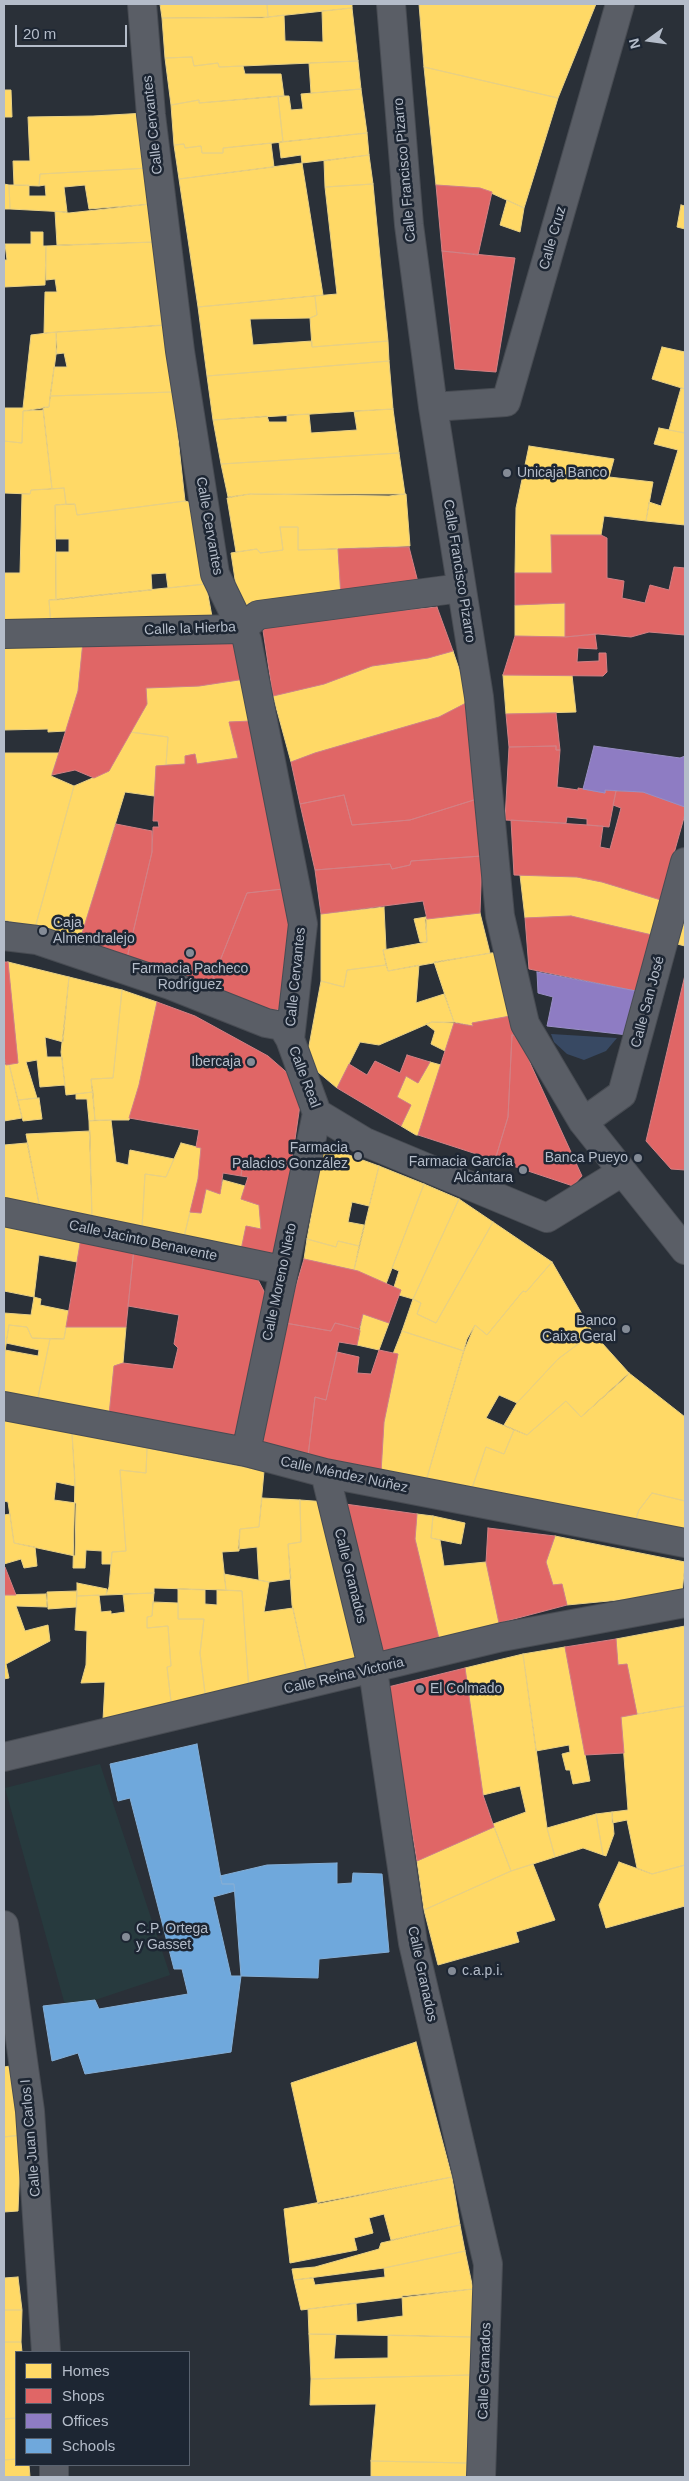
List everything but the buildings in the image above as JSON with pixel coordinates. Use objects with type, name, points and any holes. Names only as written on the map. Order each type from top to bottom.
[{"type":"street","name":"Calle Cervantes","points":[[142,4],[151,116],[180,351],[215,574],[247,640],[302,924],[290,1039]]},
{"type":"street","name":"Calle Francisco Pizarro","points":[[391,4],[409,225],[433,407],[479,697],[500,916],[525,1024],[583,1122],[622,1172],[680,1236]]},
{"type":"street","name":"Calle Cruz","points":[[433,407],[506,402],[620,4]]},
{"type":"street","name":"Calle la Hierba","points":[[4,634],[242,629],[258,615],[461,588]]},
{"type":"street","name":"Calle San José","points":[[583,1122],[622,1094],[685,862]]},
{"type":"street","name":"Calle Real","points":[[4,936],[37,940],[170,985],[266,1023],[282,1026],[290,1039],[317,1113],[365,1142],[547,1218],[622,1172]]},
{"type":"street","name":"Calle Moreno Nieto","points":[[246,1452],[282,1270],[317,1113]]},
{"type":"street","name":"Calle Jacinto Benavente","points":[[4,1212],[282,1270]]},
{"type":"street","name":"Calle Méndez Núñez","points":[[4,1406],[246,1452],[325,1472],[685,1543]]},
{"type":"street","name":"Calle Granados","points":[[325,1472],[373,1670],[414,1943],[488,2264],[481,2477]]},
{"type":"street","name":"Calle Reina Victoria","points":[[4,1757],[373,1670],[502,1637],[685,1603]]},
{"type":"street","name":"Calle Juan Carlos I","points":[[4,1925],[30,2111],[46,2351]]},
{"type":"green space","points":[[100,1764],[170,1975],[95,2000],[65,2005],[5,1788]]},
{"type":"water","points":[[551,1034],[617,1038],[606,1051],[584,1060],[567,1054],[554,1042]]},
{"type":"place","name":"Unicaja Banco","points":[[507,473]]},
{"type":"place","name":"Caja Almendralejo","points":[[43,931]]},
{"type":"place","name":"Farmacia Pacheco Rodríguez","points":[[190,953]]},
{"type":"place","name":"Ibercaja","points":[[251,1062]]},
{"type":"place","name":"Farmacia Palacios González","points":[[358,1156]]},
{"type":"place","name":"Banca Pueyo","points":[[638,1158]]},
{"type":"place","name":"Farmacia García Alcántara","points":[[523,1170]]},
{"type":"place","name":"Banco Caixa Geral","points":[[626,1329]]},
{"type":"place","name":"El Colmado","points":[[420,1689]]},
{"type":"place","name":"C.P. Ortega y Gasset","points":[[126,1937]]},
{"type":"place","name":"c.a.p.i.","points":[[452,1971]]}]
